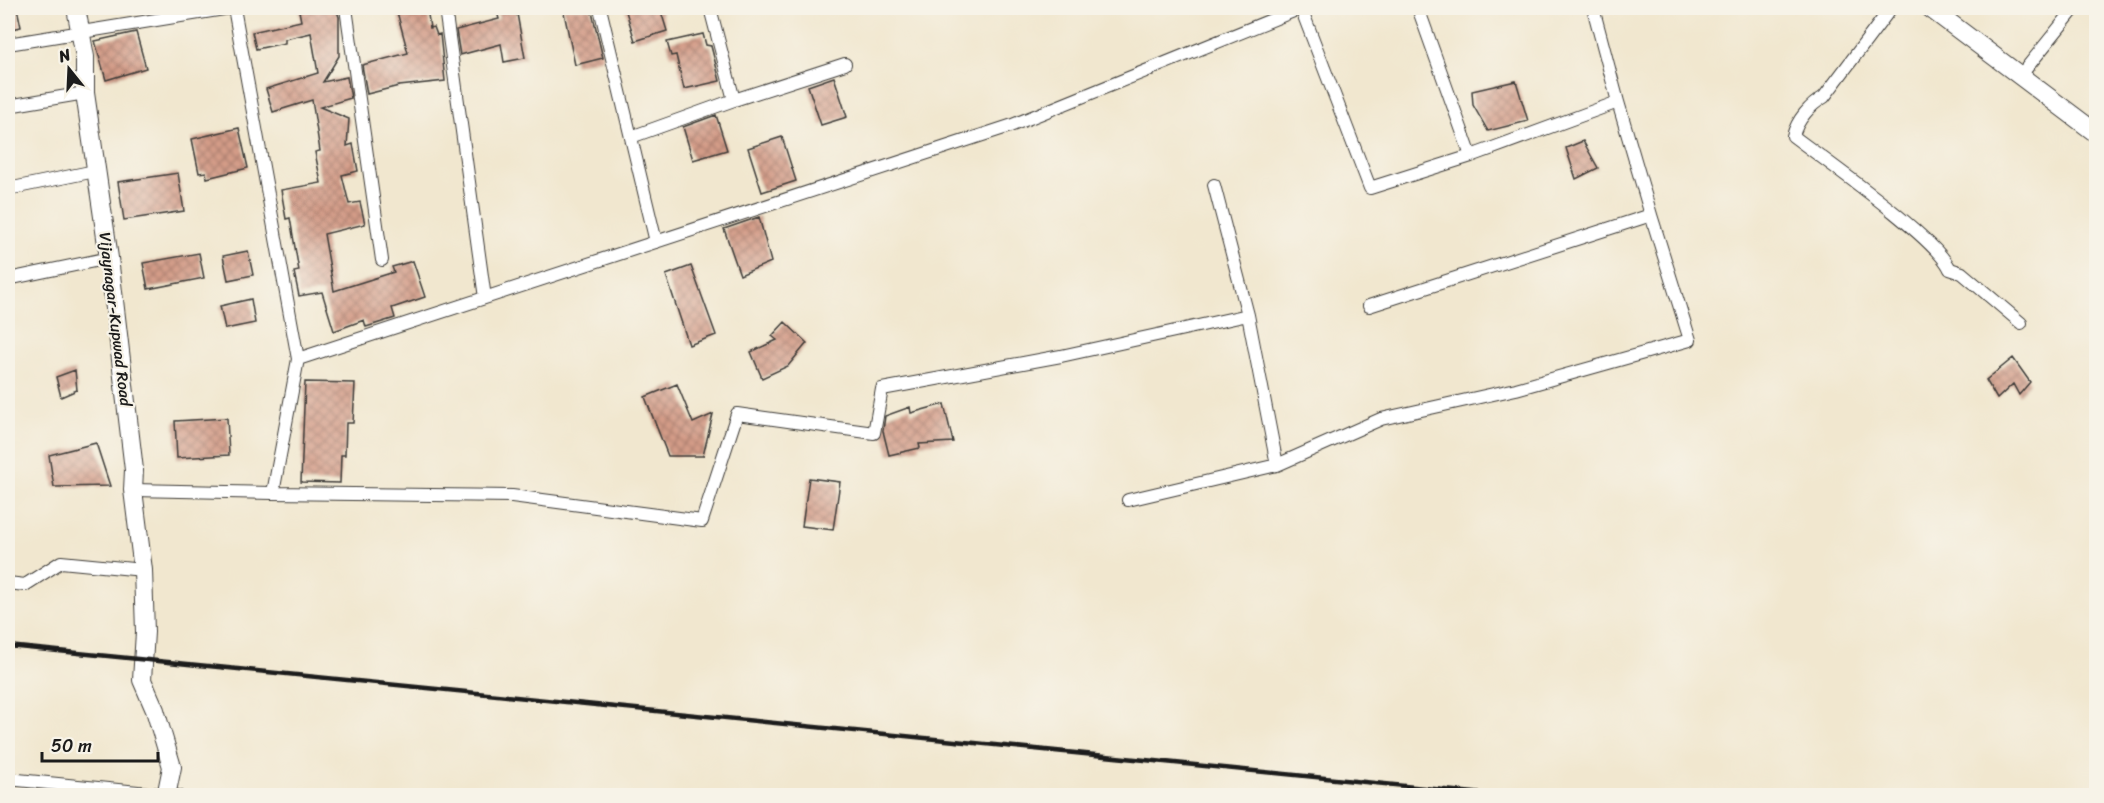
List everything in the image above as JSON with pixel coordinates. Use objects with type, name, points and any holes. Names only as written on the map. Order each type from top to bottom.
[{"type":"street","name":"Vijaynagar-Kupwad Road","points":[[76,8],[86,57],[85,93],[109,258],[134,470],[133,490],[143,570],[145,632],[142,680],[155,710],[172,767],[170,795]]},
{"type":"street","points":[[8,44],[232,8],[298,359],[273,493]]},
{"type":"street","points":[[346,8],[382,260]]},
{"type":"street","points":[[446,8],[485,298]]},
{"type":"street","points":[[600,8],[656,242]]},
{"type":"street","points":[[710,8],[734,100]]},
{"type":"street","points":[[298,359],[1010,126],[1301,8],[1370,188],[1471,156],[1618,102]]},
{"type":"street","points":[[1418,8],[1471,156]]},
{"type":"street","points":[[1128,500],[1277,465],[1381,419],[1516,390],[1690,340],[1651,215],[1593,8]]},
{"type":"street","points":[[1891,8],[1824,97],[1813,103],[1795,128],[1793,136],[1905,223],[1945,258],[1950,269],[1962,273],[2021,323]]},
{"type":"street","points":[[1930,8],[2097,133]]},
{"type":"street","points":[[2020,76],[2075,8]]},
{"type":"street","points":[[631,137],[845,64]]},
{"type":"street","points":[[8,106],[85,93]]},
{"type":"street","points":[[8,189],[95,171]]},
{"type":"street","points":[[1214,185],[1248,315],[1277,465]]},
{"type":"street","points":[[1369,306],[1651,215]]},
{"type":"street","points":[[8,279],[109,258]]},
{"type":"street","points":[[133,490],[512,496],[702,520],[737,414],[874,433],[882,389],[1061,356],[1248,315]]},
{"type":"street","points":[[8,583],[25,585],[61,562],[143,570]]},
{"type":"street","points":[[8,779],[170,795]]},
{"type":"street","points":[[22,781],[22,795]]},
{"type":"building","points":[[8,8],[17,8],[21,27],[8,30]]},
{"type":"building","points":[[312,8],[336,8],[339,17],[339,56],[323,82],[347,77],[351,98],[320,107],[349,119],[347,146],[353,144],[358,171],[342,175],[349,204],[360,202],[365,224],[324,234],[334,291],[394,272],[392,267],[413,261],[425,297],[392,308],[395,318],[366,327],[364,320],[334,331],[322,292],[299,296],[294,272],[299,271],[290,218],[286,219],[281,190],[321,183],[315,152],[320,151],[312,100],[273,112],[266,89],[318,73],[311,33],[285,39],[285,43],[256,49],[252,32],[301,21],[299,11]]},
{"type":"building","points":[[396,8],[427,8],[430,28],[434,27],[437,35],[440,34],[445,81],[399,86],[367,94],[362,65],[408,53]]},
{"type":"building","points":[[496,8],[516,8],[525,58],[504,62],[501,44],[460,55],[456,30],[499,19]]},
{"type":"building","points":[[563,8],[591,8],[603,58],[575,65]]},
{"type":"building","points":[[625,8],[660,8],[667,31],[635,41]]},
{"type":"building","points":[[136,32],[146,68],[106,80],[95,41]]},
{"type":"building","points":[[703,34],[706,45],[711,46],[720,81],[684,89],[676,55],[671,56],[667,42]]},
{"type":"building","points":[[834,77],[847,117],[821,125],[808,86]]},
{"type":"building","points":[[1516,81],[1528,121],[1488,131],[1473,105],[1472,91]]},
{"type":"building","points":[[716,115],[727,150],[693,160],[683,127]]},
{"type":"building","points":[[239,128],[248,168],[207,178],[206,172],[199,173],[192,139]]},
{"type":"building","points":[[782,137],[796,181],[762,192],[748,148]]},
{"type":"building","points":[[1583,141],[1598,168],[1576,179],[1566,148]]},
{"type":"building","points":[[178,173],[184,211],[124,220],[118,182]]},
{"type":"building","points":[[759,217],[771,262],[740,275],[724,229]]},
{"type":"building","points":[[248,251],[253,275],[228,280],[223,256]]},
{"type":"building","points":[[199,253],[204,278],[148,289],[143,263]]},
{"type":"building","points":[[691,266],[716,335],[689,345],[666,275]]},
{"type":"building","points":[[251,299],[255,323],[225,329],[220,306]]},
{"type":"building","points":[[785,322],[807,343],[788,366],[762,378],[751,352],[777,340],[772,336]]},
{"type":"building","points":[[2013,358],[2030,382],[2019,395],[2013,384],[1997,399],[1986,380]]},
{"type":"building","points":[[75,370],[77,390],[61,397],[56,377]]},
{"type":"building","points":[[305,382],[355,383],[353,423],[346,423],[345,455],[341,455],[340,483],[301,482]]},
{"type":"building","points":[[677,384],[693,423],[713,414],[703,456],[668,456],[645,397]]},
{"type":"building","points":[[944,404],[953,442],[919,444],[920,448],[889,455],[883,431],[885,416],[910,407],[911,413]]},
{"type":"building","points":[[227,418],[229,455],[177,458],[175,421]]},
{"type":"building","points":[[96,443],[110,486],[54,487],[49,455]]},
{"type":"building","points":[[809,478],[840,482],[833,530],[802,526]]},
{"type":"railway","points":[[8,646],[1504,796]]}]
